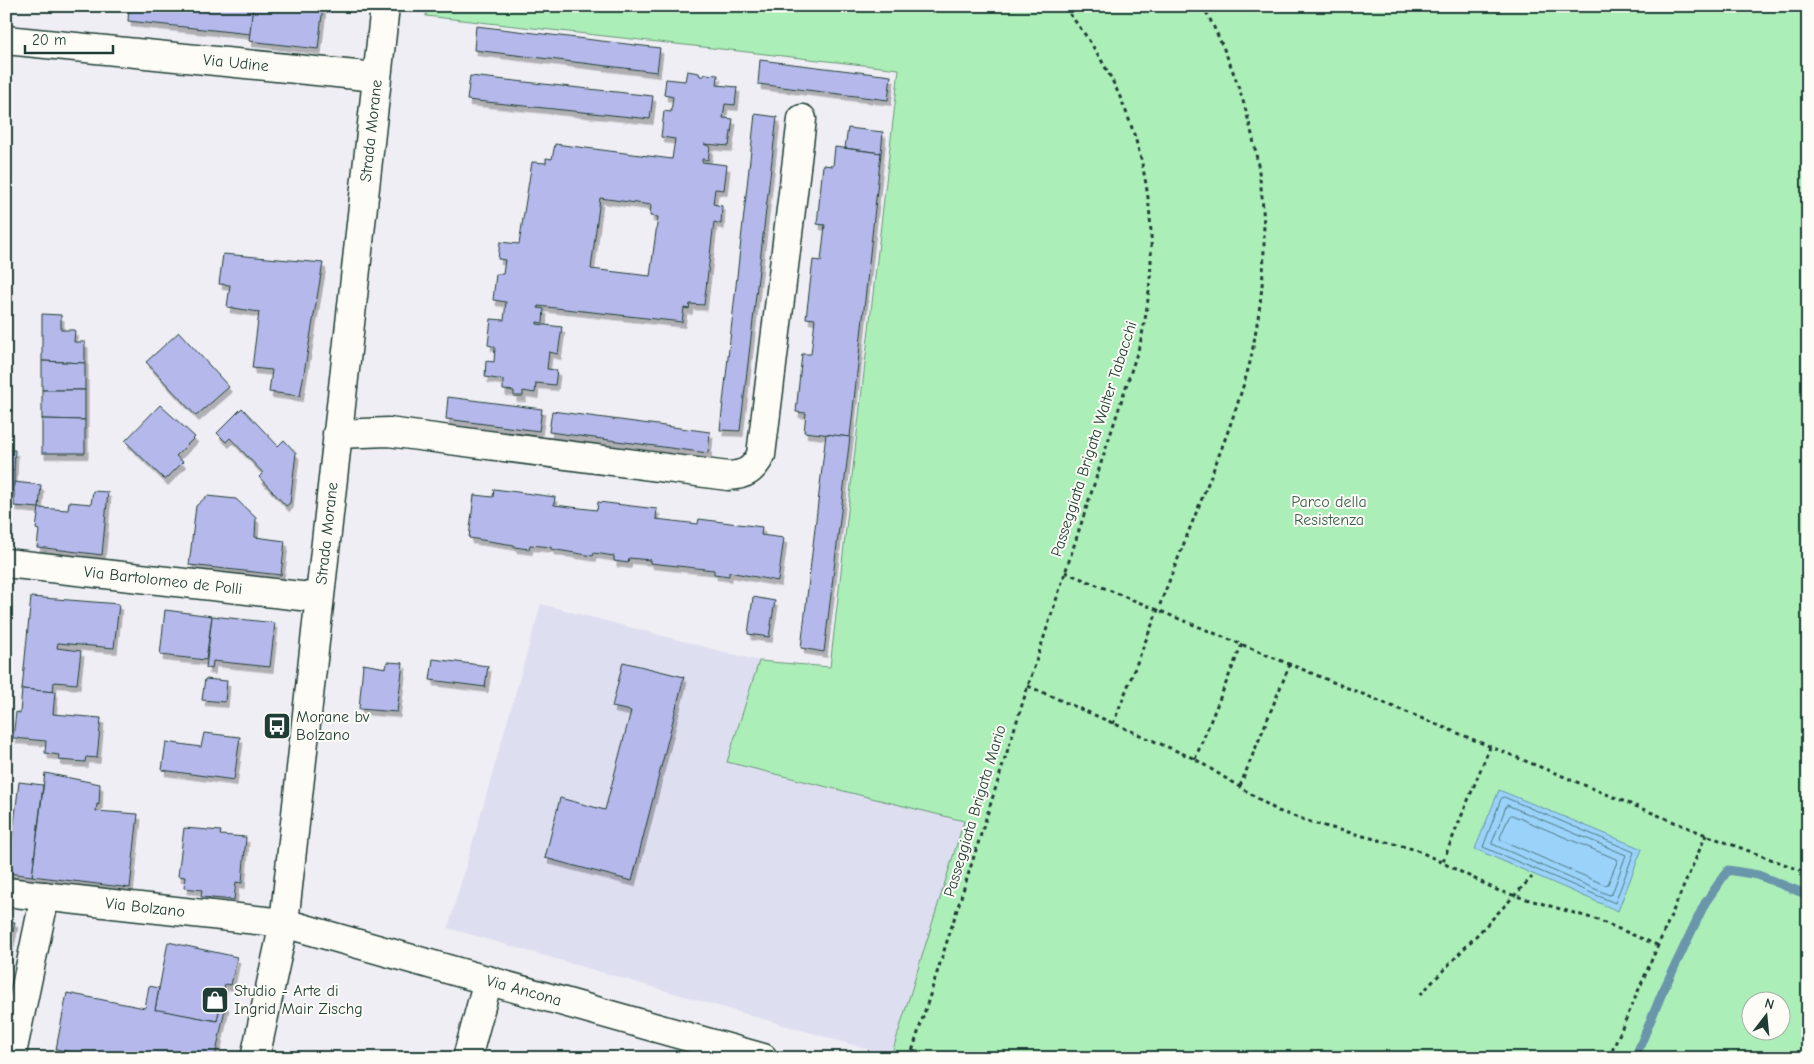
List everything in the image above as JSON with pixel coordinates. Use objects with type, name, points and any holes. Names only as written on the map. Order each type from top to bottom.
[{"type":"street","name":"Strada Morane","points":[[255,1058],[284,923],[385,6]]},
{"type":"street","name":"Via Udine","points":[[6,40],[376,77]]},
{"type":"street","points":[[337,434],[388,432],[728,476],[741,476],[749,471],[761,455],[802,119]]},
{"type":"street","name":"Via Bartolomeo de Polli","points":[[6,563],[319,598]]},
{"type":"street","name":"Via Bolzano","points":[[6,892],[284,923]]},
{"type":"street","points":[[11,1058],[45,896]]},
{"type":"street","name":"Via Ancona","points":[[284,923],[763,1058]]},
{"type":"street","points":[[467,1058],[488,980]]},
{"type":"path","name":"Passeggiata Brigata Walter Tabacchi","points":[[1063,6],[1076,22],[1102,65],[1134,133],[1146,178],[1151,218],[1152,260],[1147,312],[1140,344],[1065,572]]},
{"type":"path","points":[[1113,724],[1227,437],[1247,372],[1264,266],[1264,219],[1259,160],[1230,66],[1203,6]]},
{"type":"path","points":[[1065,572],[1706,835],[1808,874]]},
{"type":"path","name":"Passeggiata Brigata Mario","points":[[910,1058],[1065,572]]},
{"type":"path","points":[[1194,759],[1242,644]]},
{"type":"path","points":[[1240,786],[1290,664]]},
{"type":"path","points":[[1028,686],[1194,759],[1240,786],[1257,799],[1294,818],[1417,850],[1443,861],[1468,877],[1513,897],[1598,920],[1657,945]]},
{"type":"path","points":[[1443,861],[1490,747]]},
{"type":"path","points":[[1609,1058],[1706,835]]},
{"type":"path","points":[[1420,995],[1532,877]]},
{"type":"shaded area","points":[[541,604],[759,661],[727,762],[965,821],[891,1056],[448,928]]},
{"type":"green space","name":"Parco della Resistenza","points":[[427,6],[1808,6],[1808,1058],[893,1058],[891,1056],[964,821],[727,762],[759,661],[830,667],[899,69],[426,16]]},
{"type":"water","points":[[1499,790],[1642,849],[1618,911],[1475,849]]},
{"type":"building","points":[[129,6],[253,6],[250,34],[128,21]]},
{"type":"building","points":[[253,6],[323,6],[318,49],[249,41]]},
{"type":"building","points":[[476,26],[660,48],[657,72],[474,50]]},
{"type":"building","points":[[760,60],[891,76],[888,100],[758,84]]},
{"type":"building","points":[[687,71],[699,73],[700,76],[704,76],[704,74],[718,75],[717,85],[737,87],[735,105],[725,104],[723,118],[733,119],[729,146],[704,144],[710,147],[708,160],[702,159],[702,162],[727,165],[724,190],[715,189],[713,204],[722,206],[721,224],[714,222],[704,305],[690,304],[689,309],[684,308],[682,322],[538,306],[538,308],[544,309],[543,323],[537,322],[537,324],[562,327],[558,354],[549,352],[547,369],[557,370],[555,385],[536,383],[535,393],[523,391],[523,396],[514,396],[514,391],[503,390],[503,380],[485,377],[486,361],[494,362],[495,347],[488,345],[491,319],[504,320],[506,302],[493,300],[496,274],[503,274],[505,260],[498,259],[500,242],[519,244],[532,162],[546,163],[546,158],[552,159],[555,144],[672,159],[675,139],[661,137],[664,111],[671,112],[673,97],[664,95],[666,79],[685,81]],"holes":[[[600,198],[651,205],[650,216],[658,217],[650,276],[591,269]]]},
{"type":"building","points":[[470,76],[653,96],[650,119],[467,100]]},
{"type":"building","points":[[755,114],[777,117],[740,431],[720,430]]},
{"type":"building","points":[[848,128],[883,132],[881,153],[845,148]]},
{"type":"building","points":[[835,147],[881,153],[850,437],[804,432],[806,413],[796,412],[802,354],[811,354],[815,319],[806,318],[813,260],[821,261],[825,225],[817,224],[823,165],[833,166]]},
{"type":"building","points":[[223,254],[323,263],[300,396],[269,392],[272,370],[252,368],[259,312],[227,307],[230,285],[219,284]]},
{"type":"building","points":[[42,314],[61,315],[61,330],[75,330],[74,342],[85,342],[85,363],[42,361]]},
{"type":"building","points":[[179,332],[229,387],[196,416],[146,362]]},
{"type":"building","points":[[42,361],[85,363],[85,390],[42,390]]},
{"type":"building","points":[[42,390],[85,390],[85,420],[42,419]]},
{"type":"building","points":[[448,397],[542,409],[539,431],[446,419]]},
{"type":"building","points":[[160,405],[195,437],[176,456],[183,462],[165,480],[125,441]]},
{"type":"building","points":[[242,408],[278,446],[284,440],[296,453],[290,503],[286,506],[259,477],[263,473],[230,438],[226,442],[217,433]]},
{"type":"building","points":[[552,411],[710,432],[708,453],[549,432]]},
{"type":"building","points":[[42,419],[85,420],[85,453],[42,453]]},
{"type":"building","points":[[826,434],[850,437],[824,652],[801,648]]},
{"type":"building","points":[[6,450],[15,450],[14,470],[6,470]]},
{"type":"building","points":[[6,470],[14,470],[14,491],[6,491]]},
{"type":"building","points":[[14,482],[41,485],[39,508],[14,506]]},
{"type":"building","points":[[494,489],[555,497],[554,505],[597,510],[598,502],[657,509],[656,519],[698,524],[699,519],[762,527],[761,535],[784,538],[778,581],[729,572],[729,576],[714,574],[714,570],[650,563],[650,560],[629,558],[628,563],[614,561],[614,556],[594,553],[593,556],[551,549],[551,547],[530,545],[529,549],[469,538],[474,495],[493,497]]},
{"type":"building","points":[[93,491],[108,492],[102,555],[37,547],[39,530],[36,529],[39,508],[68,510],[69,502],[91,504]]},
{"type":"building","points":[[207,496],[236,499],[256,518],[255,537],[285,541],[281,575],[189,565],[196,506]]},
{"type":"building","points":[[31,597],[119,604],[114,648],[58,643],[57,648],[81,651],[77,684],[54,682],[53,692],[22,689]]},
{"type":"building","points":[[753,597],[775,601],[769,637],[748,634]]},
{"type":"building","points":[[165,610],[212,616],[206,660],[160,655]]},
{"type":"building","points":[[212,616],[275,623],[270,667],[213,661],[212,669],[206,668]]},
{"type":"building","points":[[433,659],[488,666],[485,687],[430,680]]},
{"type":"building","points":[[387,662],[403,663],[397,712],[359,709],[363,664],[386,668]]},
{"type":"building","points":[[623,662],[684,677],[632,881],[545,858],[560,798],[605,810],[631,711],[612,707]]},
{"type":"building","points":[[205,679],[227,681],[225,702],[202,700]]},
{"type":"building","points":[[22,689],[55,692],[53,714],[101,718],[97,758],[86,757],[85,762],[58,760],[59,755],[45,753],[46,741],[13,738],[16,712],[20,713]]},
{"type":"building","points":[[204,733],[240,737],[234,780],[162,770],[166,742],[201,747]]},
{"type":"building","points":[[45,773],[100,784],[99,805],[97,804],[96,811],[138,814],[130,888],[32,876]]},
{"type":"building","points":[[19,782],[43,785],[32,876],[8,873]]},
{"type":"building","points":[[184,828],[221,831],[220,835],[246,837],[242,883],[236,882],[234,900],[201,897],[202,890],[184,888],[185,877],[178,876]]},
{"type":"building","points":[[6,921],[15,922],[6,965]]},
{"type":"building","points":[[168,942],[237,957],[231,985],[225,984],[217,1021],[155,1010]]},
{"type":"building","points":[[149,986],[159,988],[155,1010],[217,1021],[221,1003],[226,1004],[215,1058],[158,1058],[136,1054],[135,1058],[98,1058],[56,1049],[67,993],[145,1008]]},
{"type":"waterway","points":[[1635,1058],[1662,993],[1705,903],[1728,870],[1758,875],[1808,895]]},
{"type":"place","name":"Morane bv Bolzano","points":[[277,726]]},
{"type":"place","name":"Studio - Arte di Ingrid Mair Zischg","points":[[215,1000]]}]
